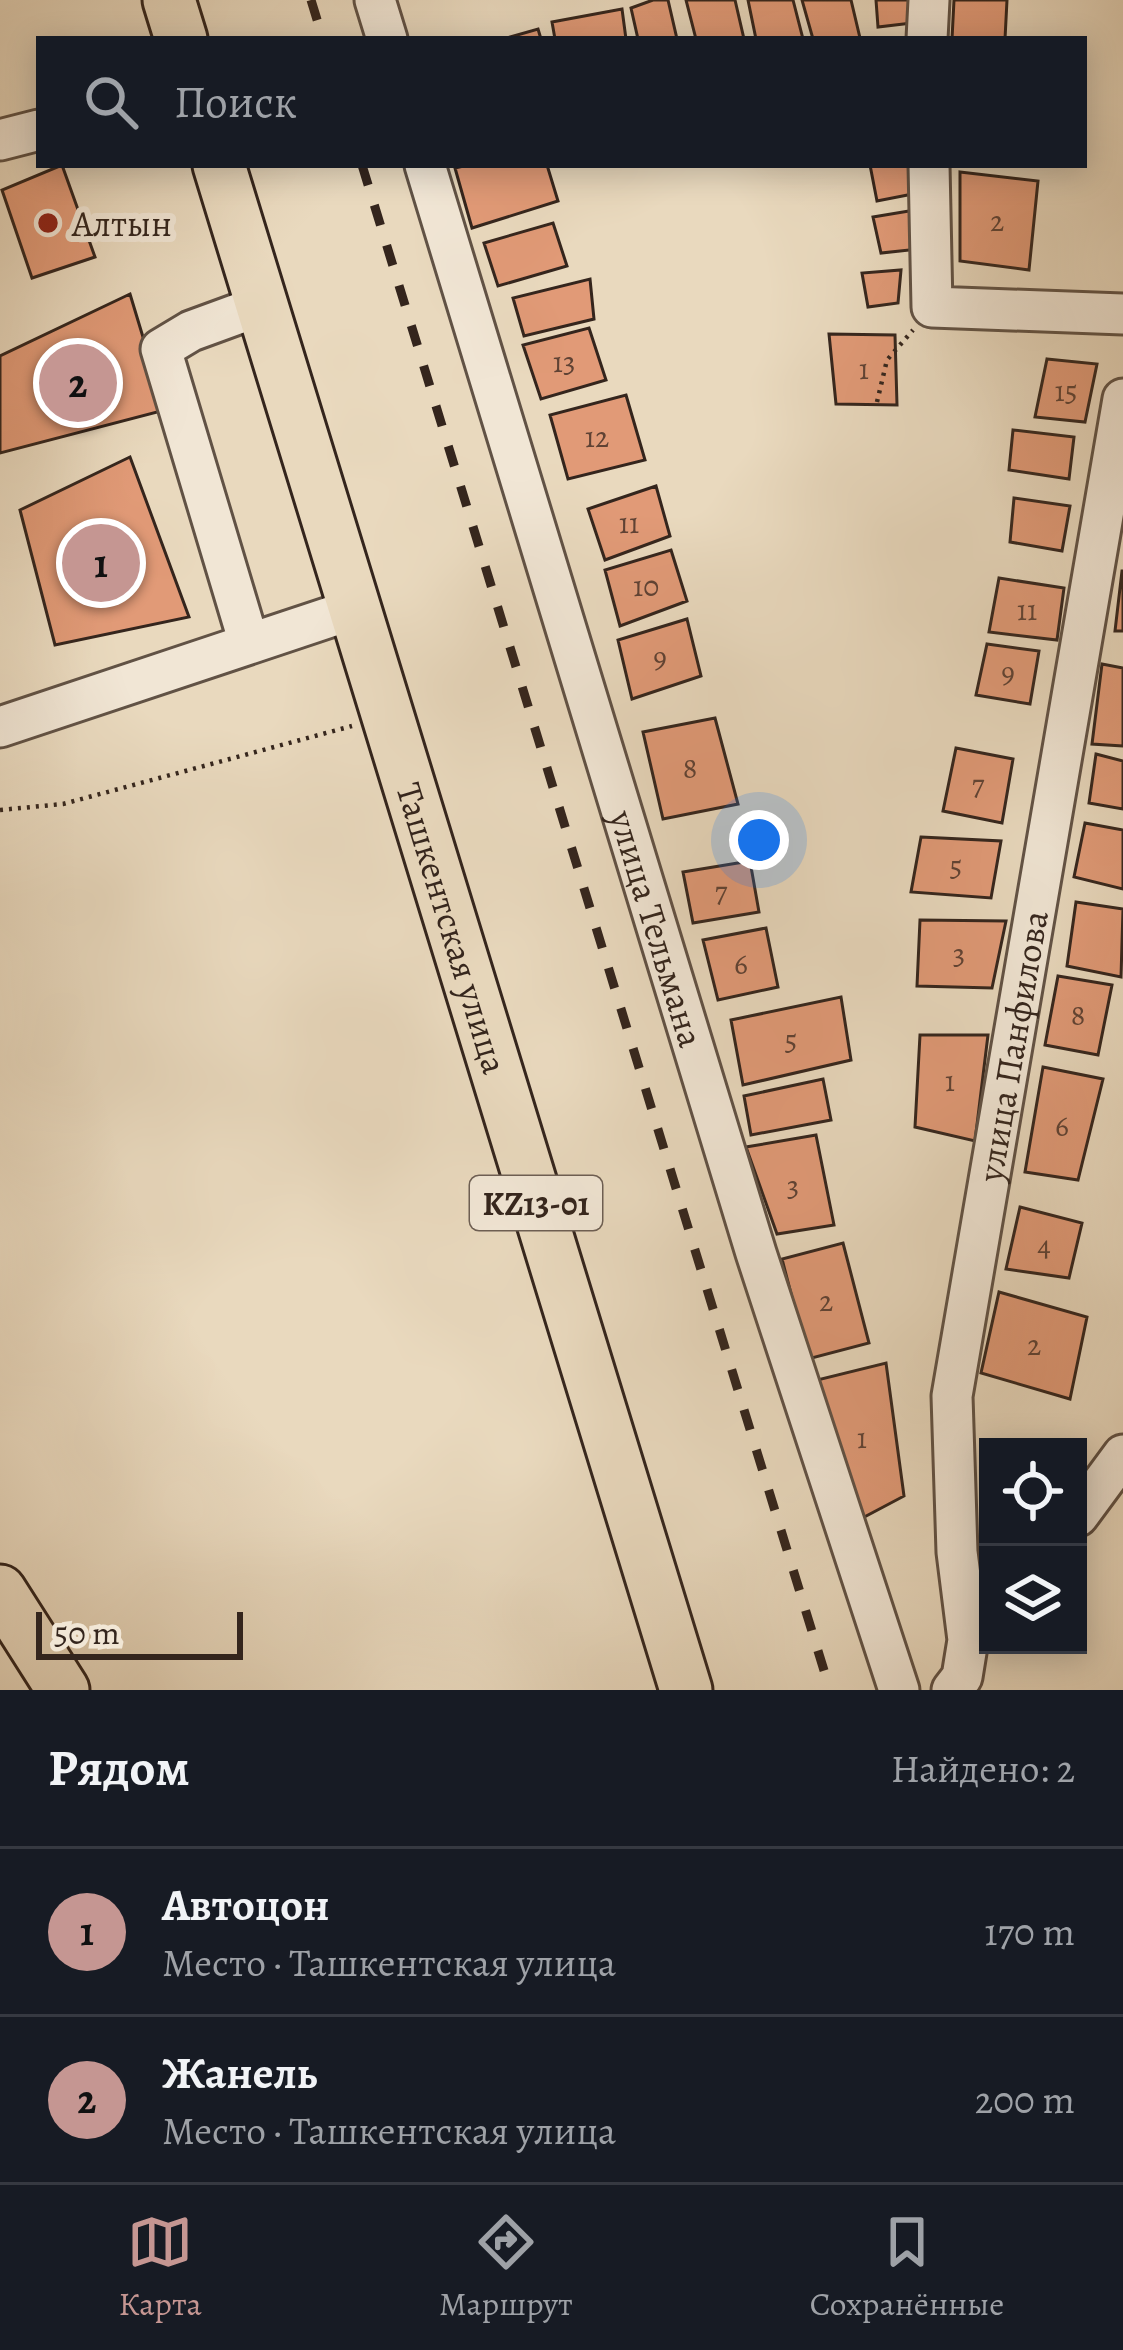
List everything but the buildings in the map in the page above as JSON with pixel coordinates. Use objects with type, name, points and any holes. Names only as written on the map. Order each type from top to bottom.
[{"type":"main road","points":[[169,0],[180,36]]},
{"type":"main road","name":"Ташкентская улица","points":[[220,168],[686,1690]]},
{"type":"main road","points":[[0,1591],[63,1690]]},
{"type":"street","points":[[375,0],[386,36]]},
{"type":"street","points":[[927,36],[929,0]]},
{"type":"street","points":[[0,140],[36,131]]},
{"type":"street","name":"улица Тельмана","points":[[439,168],[756,1253],[899,1690]]},
{"type":"street","points":[[929,168],[932,308],[1123,314]]},
{"type":"street","points":[[249,644],[160,349],[191,331],[262,305]]},
{"type":"street","name":"улица Панфилова","points":[[952,1690],[978,1632],[957,1552],[952,1396],[1123,399]]},
{"type":"street","points":[[0,727],[354,609]]},
{"type":"street","points":[[1087,1504],[1123,1455]]},
{"type":"path","points":[[877,402],[887,360],[932,308]]},
{"type":"path","points":[[0,810],[63,804],[386,716]]},
{"type":"railway","points":[[311,0],[322,36]]},
{"type":"railway","points":[[363,168],[830,1690]]},
{"type":"place","name":"Алтын","points":[[48,223]]},
{"type":"place","name":"Жанель","points":[[78,383]]},
{"type":"place","name":"Автоцон","points":[[101,563]]}]
